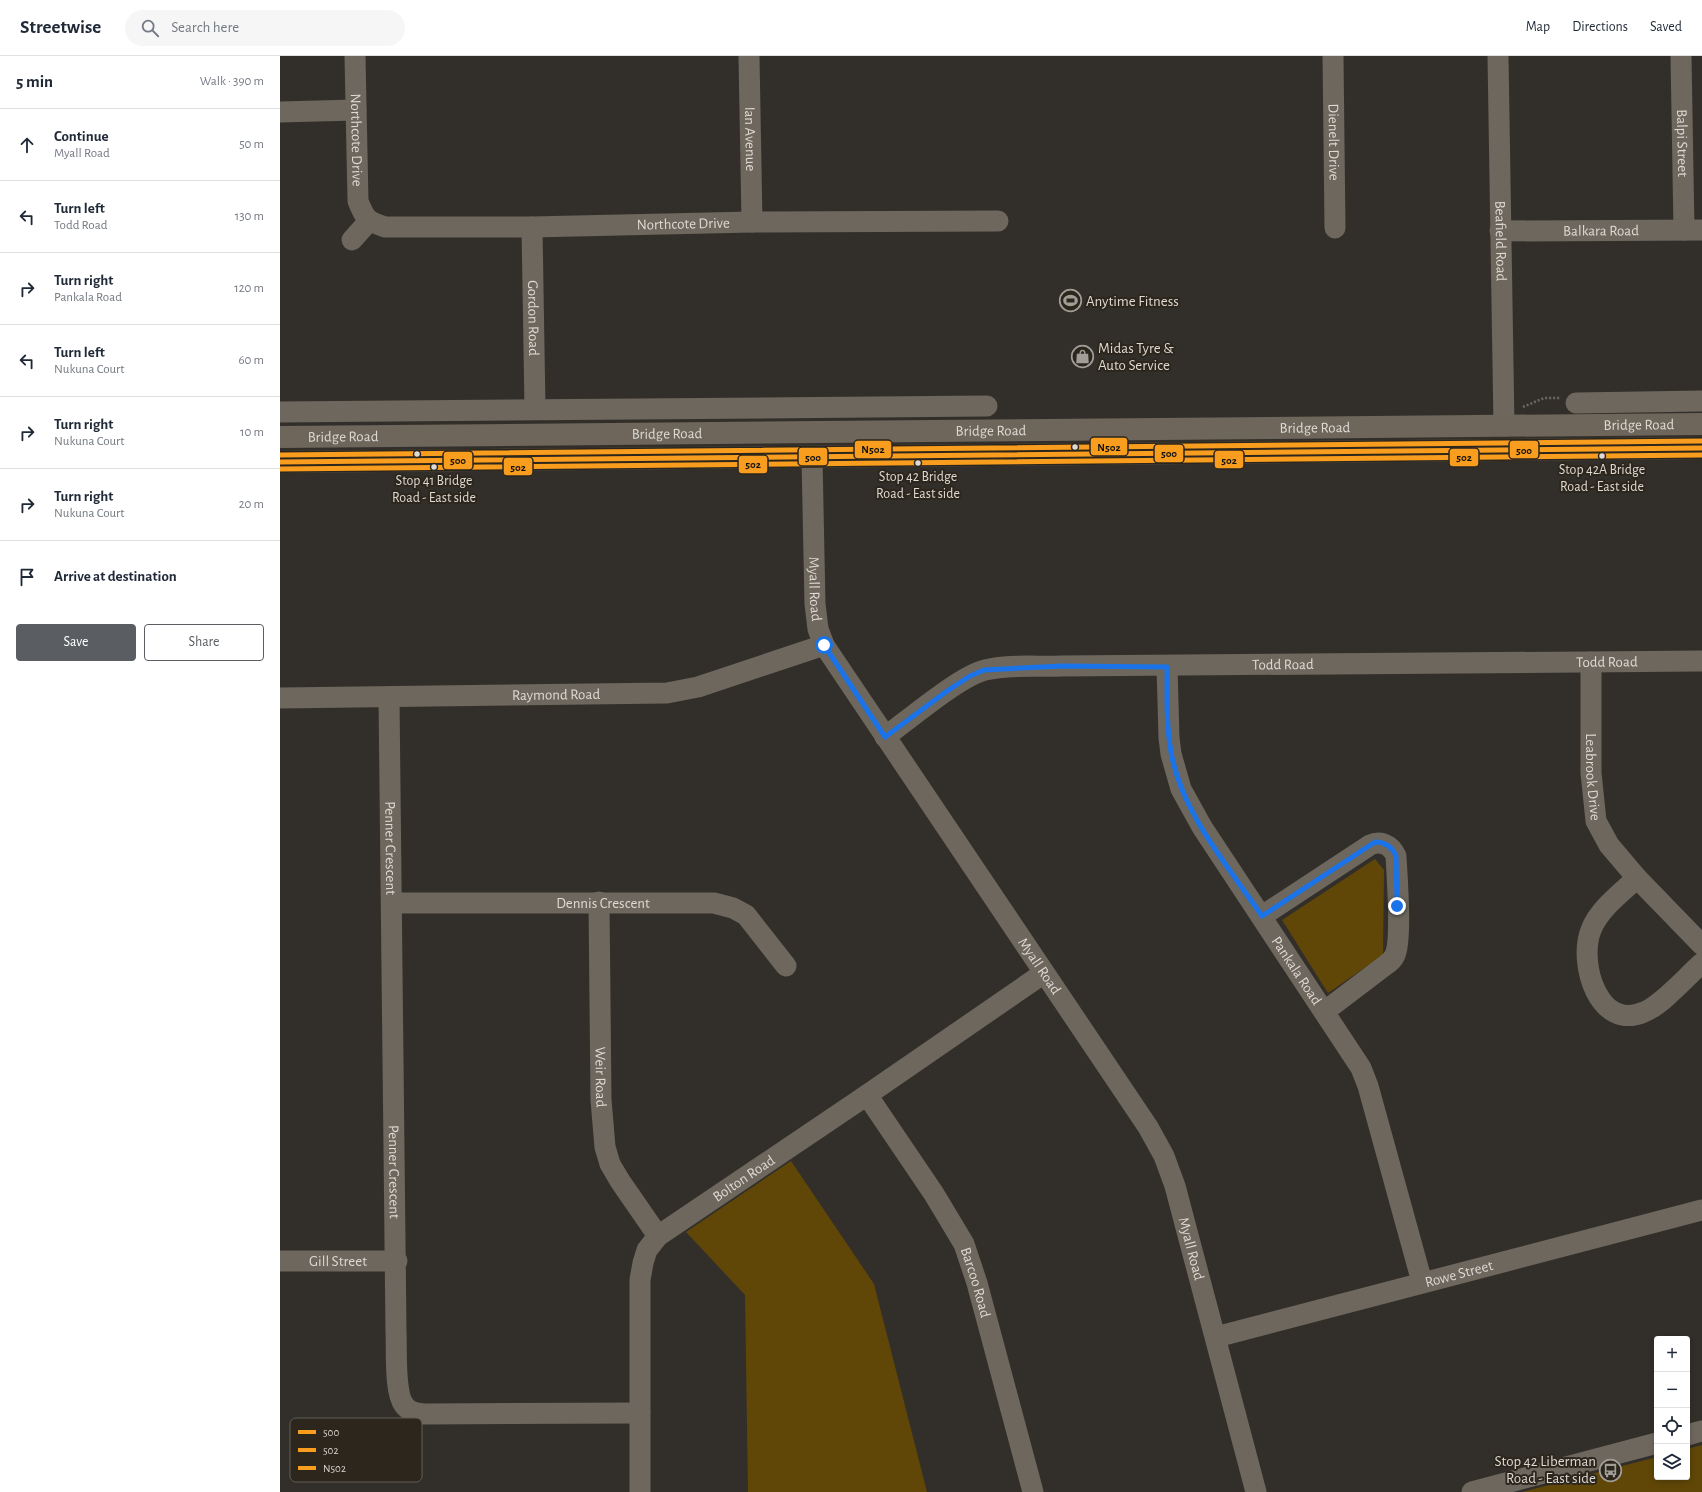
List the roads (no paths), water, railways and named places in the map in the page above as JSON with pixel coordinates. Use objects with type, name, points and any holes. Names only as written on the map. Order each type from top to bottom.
[{"type":"main road","name":"Bridge Road","points":[[280,437],[1702,424]]},
{"type":"main road","points":[[1504,426],[1504,450]]},
{"type":"main road","points":[[811,433],[812,458]]},
{"type":"main road","name":"Bridge Road","points":[[280,462],[812,458],[1702,448]]},
{"type":"street","name":"Northcote Drive","points":[[355,56],[358,201],[363,215],[369,222],[385,227],[532,227],[752,222],[998,221]]},
{"type":"street","name":"Ian Avenue","points":[[748,56],[752,222]]},
{"type":"street","name":"Dienelt Drive","points":[[1333,56],[1335,228]]},
{"type":"street","name":"Beafield Road","points":[[1498,56],[1504,426]]},
{"type":"street","name":"Balpi Street","points":[[1681,56],[1693,230]]},
{"type":"street","points":[[280,112],[356,110]]},
{"type":"street","points":[[352,240],[369,222]]},
{"type":"street","name":"Gordon Road","points":[[532,227],[535,409]]},
{"type":"street","name":"Balkara Road","points":[[1500,231],[1693,230]]},
{"type":"street","name":"Bridge Road","points":[[1570,401],[1610,403],[1702,401]]},
{"type":"street","points":[[1592,425],[1610,403]]},
{"type":"street","name":"Bridge Road","points":[[280,412],[987,406]]},
{"type":"street","name":"Myall Road","points":[[812,458],[814,604],[818,629],[824,645],[1160,1147],[1175,1186],[1256,1492]]},
{"type":"street","name":"Raymond Road","points":[[280,698],[657,693],[682,691],[717,682],[824,645]]},
{"type":"street","name":"Todd Road","points":[[885,737],[947,691],[970,676],[984,670],[1056,666],[1167,667],[1702,661]]},
{"type":"street","name":"Leabrook Drive","points":[[1591,662],[1591,773],[1596,821],[1606,840],[1637,878],[1702,945]]},
{"type":"street","name":"Pankala Road","points":[[1167,667],[1168,738],[1178,782],[1185,798],[1202,827],[1356,1058],[1368,1086],[1422,1282]]},
{"type":"street","name":"Penner Crescent","points":[[389,697],[397,1261],[396,1332],[401,1401],[409,1410],[423,1414],[640,1413]]},
{"type":"street","points":[[1262,916],[1370,845],[1380,842],[1386,844],[1394,851],[1396,856],[1397,906],[1397,944],[1395,955],[1387,964],[1325,1011]]},
{"type":"street","points":[[1637,878],[1598,916],[1590,931],[1587,947],[1590,975],[1598,997],[1603,1004],[1614,1012],[1621,1014],[1642,1013],[1661,1000],[1702,963]]},
{"type":"street","name":"Weir Road","points":[[599,902],[601,1100],[605,1147],[610,1164],[620,1181],[658,1236]]},
{"type":"street","name":"Dennis Crescent","points":[[392,903],[714,903],[733,908],[751,920],[786,966]]},
{"type":"street","name":"Bolton Road","points":[[640,1492],[640,1275],[647,1250],[658,1236],[868,1095],[1044,973]]},
{"type":"street","name":"Barcoo Road","points":[[868,1095],[934,1194],[964,1244],[978,1283],[1033,1492]]},
{"type":"street","name":"Rowe Street","points":[[1216,1337],[1702,1210]]},
{"type":"street","name":"Gill Street","points":[[280,1261],[397,1261]]},
{"type":"street","points":[[1690,1434],[1702,1431]]},
{"type":"street","points":[[1472,1492],[1654,1444]]},
{"type":"place","name":"Anytime Fitness","points":[[1071,301]]},
{"type":"place","name":"Midas Tyre & Auto Service","points":[[1082,357]]},
{"type":"place","name":"Stop 42A Bridge Road - East side","points":[[1602,456]]},
{"type":"place","name":"Stop 42 Bridge Road - East side","points":[[918,463]]},
{"type":"place","name":"Stop 41 Bridge Road - East side","points":[[434,467]]},
{"type":"place","name":"Stop 42 Liberman Road - East side","points":[[1611,1470]]}]
